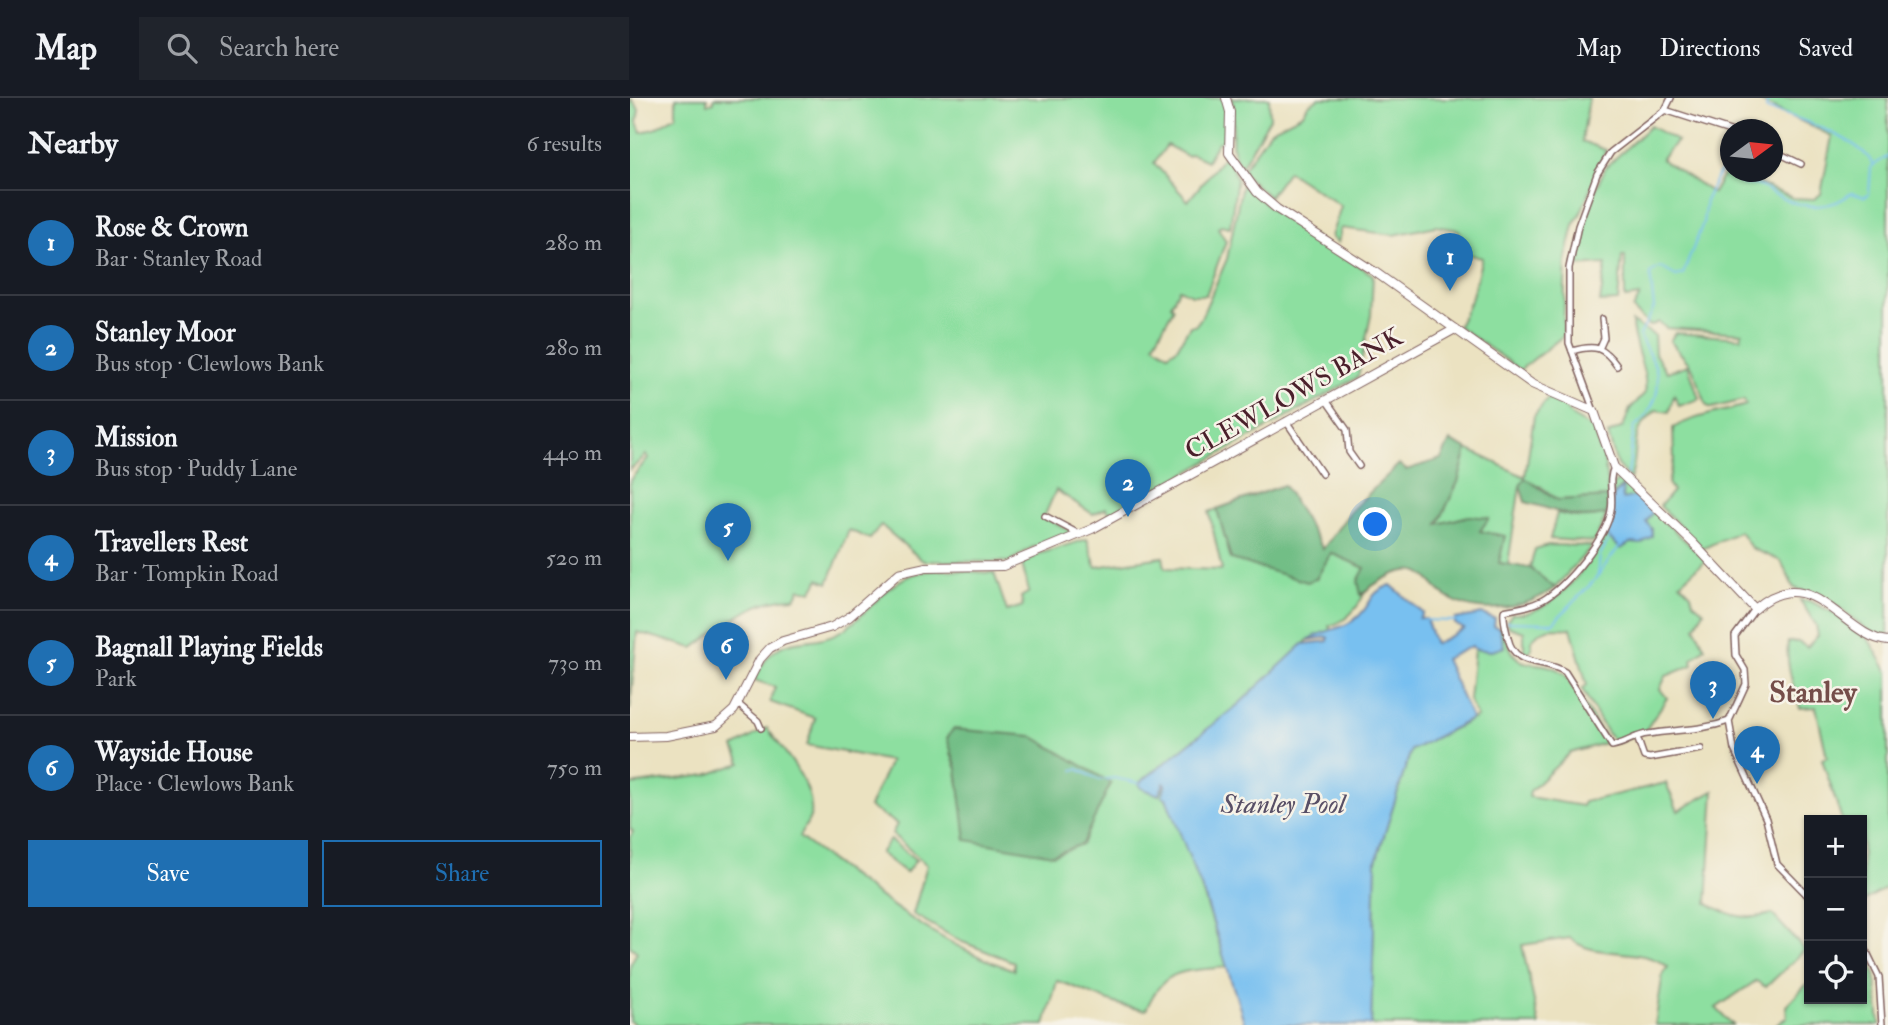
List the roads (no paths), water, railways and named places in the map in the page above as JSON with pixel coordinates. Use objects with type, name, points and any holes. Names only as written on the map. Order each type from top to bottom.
[{"type":"street","points":[[1226,98],[1230,112],[1229,153],[1247,182],[1277,209],[1376,272],[1532,384],[1594,411]]},
{"type":"street","points":[[1671,98],[1665,110],[1611,152],[1597,174],[1578,226],[1569,268],[1567,309],[1572,351],[1614,467],[1693,542],[1755,609]]},
{"type":"street","points":[[1665,110],[1720,128]]},
{"type":"street","points":[[1783,155],[1801,164]]},
{"type":"street","points":[[1600,347],[1604,338],[1602,319]]},
{"type":"street","name":"CLEWLOWS BANK","points":[[630,737],[702,730],[722,722],[738,704],[760,659],[770,648],[783,641],[832,627],[849,617],[899,573],[926,567],[1003,566],[1079,534],[1455,329]]},
{"type":"street","points":[[1572,351],[1600,347]]},
{"type":"street","points":[[1600,347],[1618,366]]},
{"type":"street","points":[[1326,400],[1347,430],[1349,452],[1359,466]]},
{"type":"street","points":[[1286,421],[1322,474]]},
{"type":"street","points":[[1614,467],[1610,474],[1612,510],[1604,531],[1593,548],[1550,594],[1529,605],[1504,611],[1510,647],[1521,659],[1558,667],[1565,672],[1612,746],[1637,737],[1699,730],[1729,721]]},
{"type":"street","points":[[1045,516],[1079,534]]},
{"type":"street","points":[[1804,892],[1777,864],[1766,819],[1734,749],[1729,721],[1746,684],[1745,670],[1736,655],[1735,636],[1755,609],[1779,594],[1800,594],[1833,607],[1872,637],[1888,640]]},
{"type":"street","points":[[738,704],[761,728]]},
{"type":"street","points":[[1637,737],[1644,757],[1701,748]]},
{"type":"street","points":[[1867,952],[1879,977],[1882,1025]]},
{"type":"water","points":[[1623,486],[1622,499],[1636,496],[1653,512],[1646,522],[1652,529],[1652,536],[1641,544],[1630,543],[1621,549],[1606,535],[1613,496]]},
{"type":"water","name":"Stanley Pool","points":[[1391,585],[1423,613],[1419,619],[1426,619],[1435,644],[1464,629],[1455,624],[1455,619],[1482,614],[1495,619],[1494,626],[1499,628],[1504,647],[1492,651],[1474,649],[1472,646],[1445,659],[1472,719],[1411,750],[1376,861],[1371,1025],[1245,1025],[1205,897],[1166,798],[1162,796],[1166,784],[1164,783],[1159,795],[1141,788],[1139,783],[1239,704],[1303,644],[1328,641],[1328,637],[1308,640],[1353,621],[1364,611],[1375,594]]},
{"type":"waterway","points":[[1768,98],[1766,109],[1842,138],[1856,146],[1872,164]]},
{"type":"waterway","points":[[1628,474],[1634,427],[1652,406],[1658,380],[1653,361],[1640,335],[1654,308],[1650,273],[1660,267],[1676,276],[1683,274],[1703,223],[1706,199],[1720,171],[1743,184],[1758,185],[1792,202],[1819,206],[1836,202],[1851,193],[1865,197],[1869,194],[1871,167],[1888,156]]},
{"type":"waterway","points":[[1598,576],[1600,555],[1609,539]]},
{"type":"waterway","points":[[1506,622],[1553,623],[1593,582],[1619,547]]},
{"type":"waterway","points":[[1419,620],[1455,621]]},
{"type":"waterway","points":[[1073,770],[1078,769],[1099,780],[1114,778],[1139,783]]},
{"type":"place","name":"Rose & Crown","points":[[1450,291]]},
{"type":"place","name":"Stanley Moor","points":[[1128,517]]},
{"type":"place","name":"Bagnall Playing Fields","points":[[728,561]]},
{"type":"place","name":"Wayside House","points":[[726,680]]},
{"type":"place","name":"Mission","points":[[1713,719]]},
{"type":"place","name":"Travellers Rest","points":[[1757,784]]},
{"type":"district","name":"Stanley","points":[[1813,692]]}]
